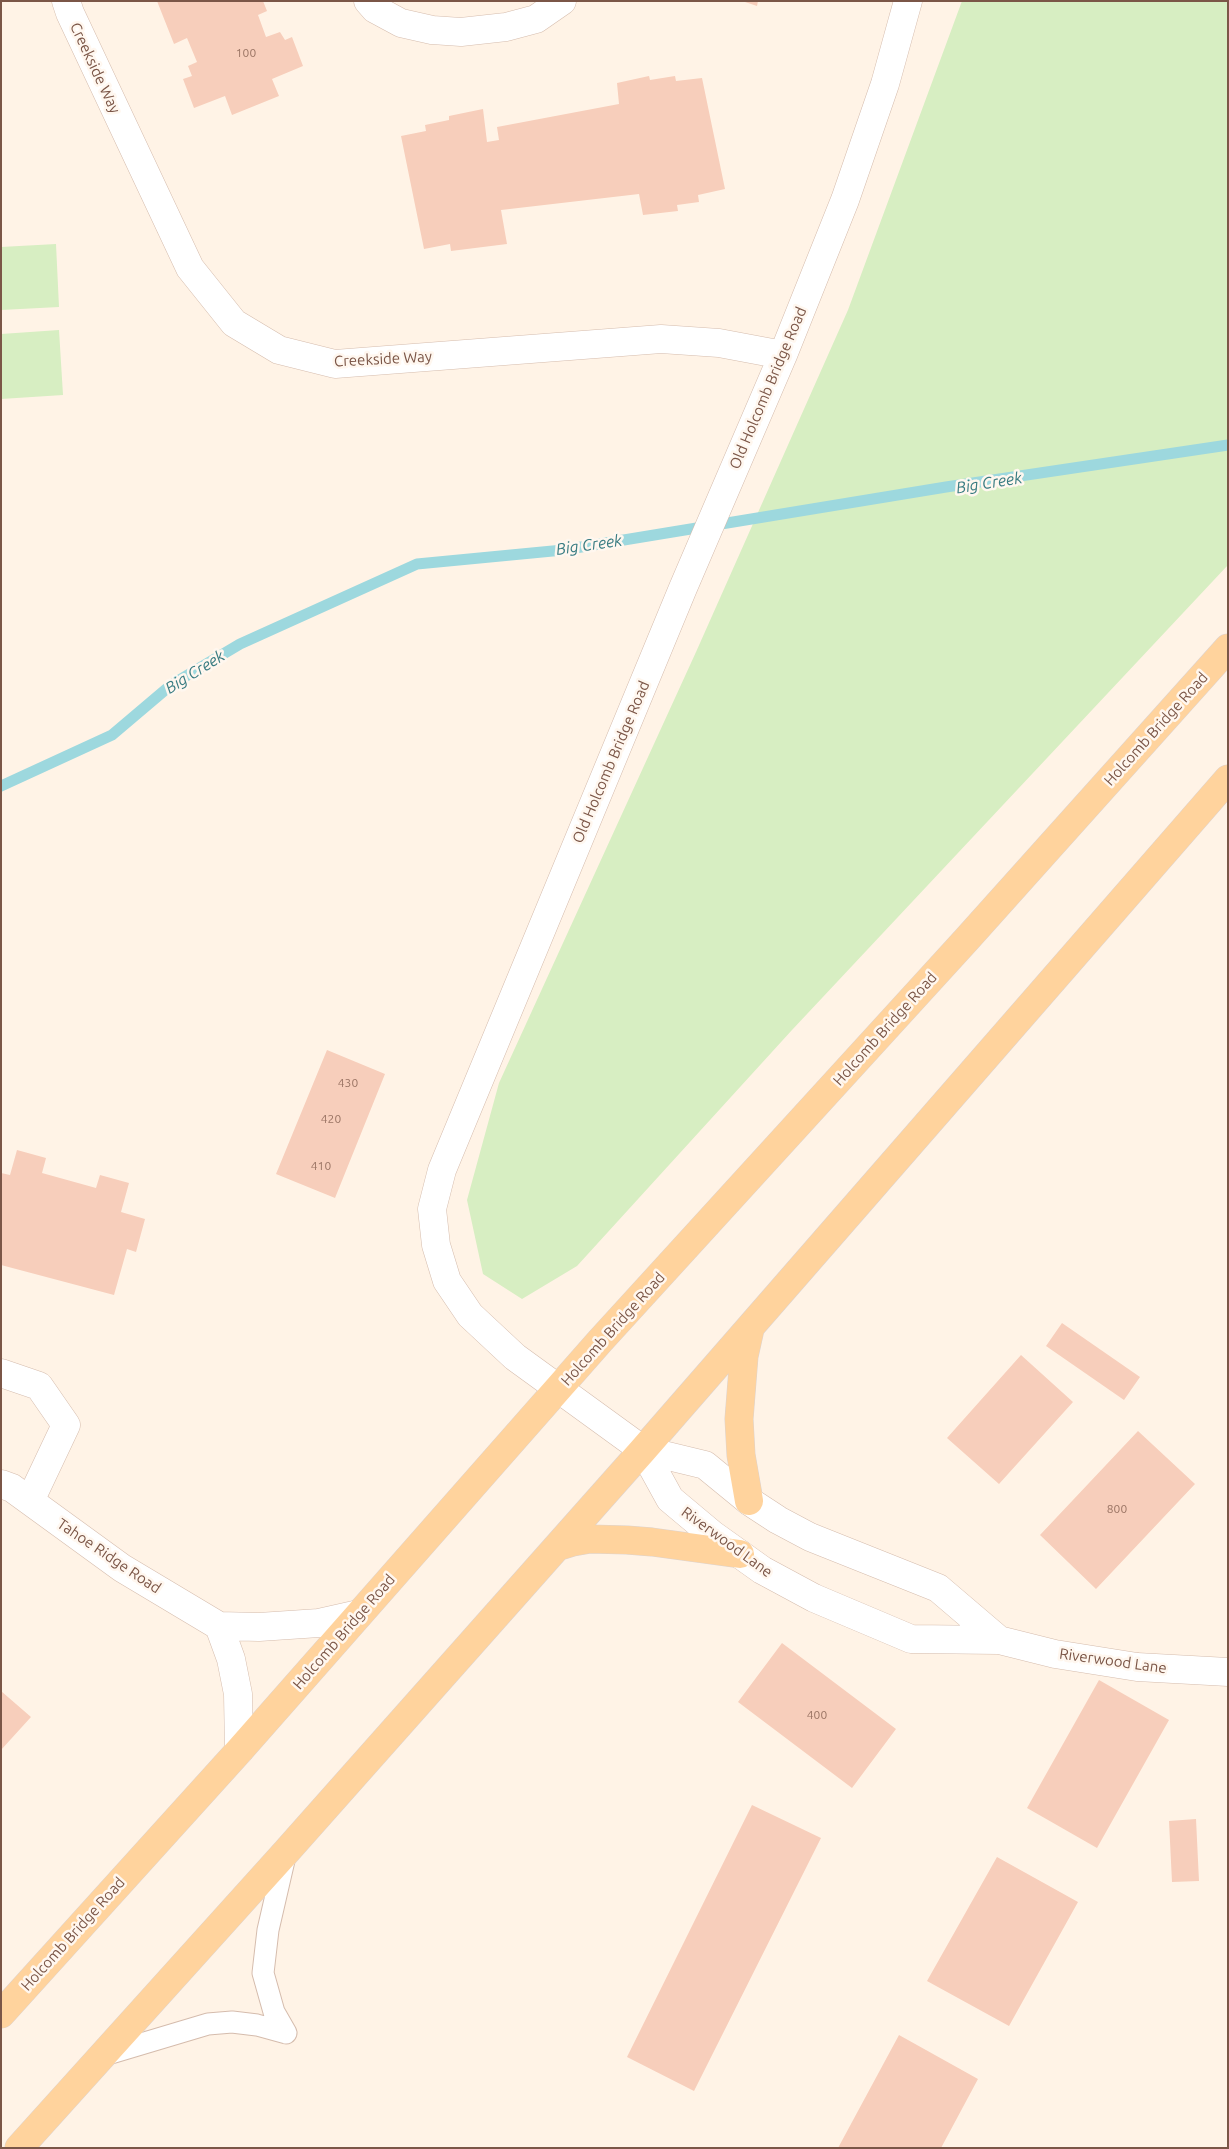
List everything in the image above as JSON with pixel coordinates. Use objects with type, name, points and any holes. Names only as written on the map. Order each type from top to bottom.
[{"type":"main road","name":"Holcomb Bridge Road","points":[[1,2014],[239,1751],[560,1389],[600,1341],[967,939],[1228,649]]},
{"type":"main road","points":[[18,2148],[286,1852],[643,1450],[1228,779]]},
{"type":"main road","points":[[750,1328],[744,1356],[739,1419],[741,1455],[750,1501]]},
{"type":"main road","points":[[557,1547],[573,1542],[590,1540],[628,1540],[740,1554]]},
{"type":"street","name":"Creekside Way","points":[[66,1],[190,268],[234,323],[278,350],[335,364],[661,339],[720,343],[783,355]]},
{"type":"street","points":[[368,1],[375,8],[401,23],[432,30],[461,32],[506,27],[536,19],[562,1]]},
{"type":"street","name":"Old Holcomb Bridge Road","points":[[643,1450],[515,1357],[470,1315],[447,1281],[436,1245],[432,1209],[442,1170],[683,588],[783,355],[845,200],[885,84],[908,1]]},
{"type":"street","points":[[1,1373],[39,1386],[66,1425],[30,1501]]},
{"type":"street","name":"Riverwood Lane","points":[[643,1450],[705,1465],[750,1501],[778,1520],[810,1537],[938,1588],[999,1640]]},
{"type":"street","name":"Riverwood Lane","points":[[643,1450],[670,1499],[713,1535],[762,1570],[814,1598],[911,1638],[999,1640],[1055,1654],[1137,1667],[1228,1672]]},
{"type":"street","name":"Tahoe Ridge Road","points":[[1,1484],[12,1488],[122,1568],[219,1626],[259,1627],[319,1623],[359,1614]]},
{"type":"street","points":[[219,1626],[231,1659],[238,1694],[239,1751]]},
{"type":"lane","points":[[100,2056],[208,2024],[232,2022],[286,2033],[274,2012],[263,1972],[268,1930],[286,1852]]},
{"type":"green space","points":[[962,1],[1228,1],[1228,565],[792,1030],[577,1266],[522,1299],[483,1274],[467,1200],[499,1083],[696,652],[848,310]]},
{"type":"green space","points":[[56,244],[59,307],[1,310],[1,247]]},
{"type":"green space","points":[[59,330],[63,395],[1,399],[1,334]]},
{"type":"building","points":[[157,1],[263,1],[267,11],[258,15],[266,37],[280,32],[285,40],[292,37],[303,66],[272,79],[279,96],[232,115],[225,96],[194,108],[183,79],[192,76],[188,66],[197,62],[187,38],[174,44]]},
{"type":"building","points":[[742,1],[758,1],[757,6]]},
{"type":"building","points":[[649,76],[650,80],[675,76],[676,81],[702,78],[725,189],[698,195],[699,202],[677,205],[678,211],[643,215],[639,194],[501,210],[507,244],[451,251],[450,244],[424,249],[401,136],[426,131],[425,125],[449,120],[449,116],[483,109],[487,142],[499,140],[497,127],[619,104],[617,83]]},
{"type":"building","points":[[327,1050],[385,1074],[335,1198],[276,1174]]},
{"type":"building","points":[[17,1150],[46,1158],[42,1173],[96,1188],[100,1175],[129,1183],[121,1212],[145,1219],[136,1252],[127,1249],[114,1295],[1,1265],[1,1173],[10,1175]]},
{"type":"building","points":[[1062,1323],[1140,1377],[1124,1400],[1046,1346]]},
{"type":"building","points":[[1021,1355],[1073,1402],[999,1484],[947,1438]]},
{"type":"building","points":[[1138,1431],[1195,1484],[1096,1589],[1040,1535]]},
{"type":"building","points":[[782,1643],[896,1729],[852,1788],[738,1702]]},
{"type":"building","points":[[1099,1680],[1169,1720],[1097,1848],[1027,1808]]},
{"type":"building","points":[[1,1691],[31,1717],[1,1750]]},
{"type":"building","points":[[752,1805],[821,1838],[694,2091],[627,2057]]},
{"type":"building","points":[[1196,1819],[1199,1881],[1172,1882],[1169,1821]]},
{"type":"building","points":[[997,1857],[1078,1902],[1009,2026],[927,1981]]},
{"type":"building","points":[[899,2035],[978,2079],[941,2148],[838,2148]]},
{"type":"waterway","name":"Big Creek","points":[[1,786],[112,735],[171,685],[240,644],[417,564],[563,550],[946,487],[1228,445]]}]
